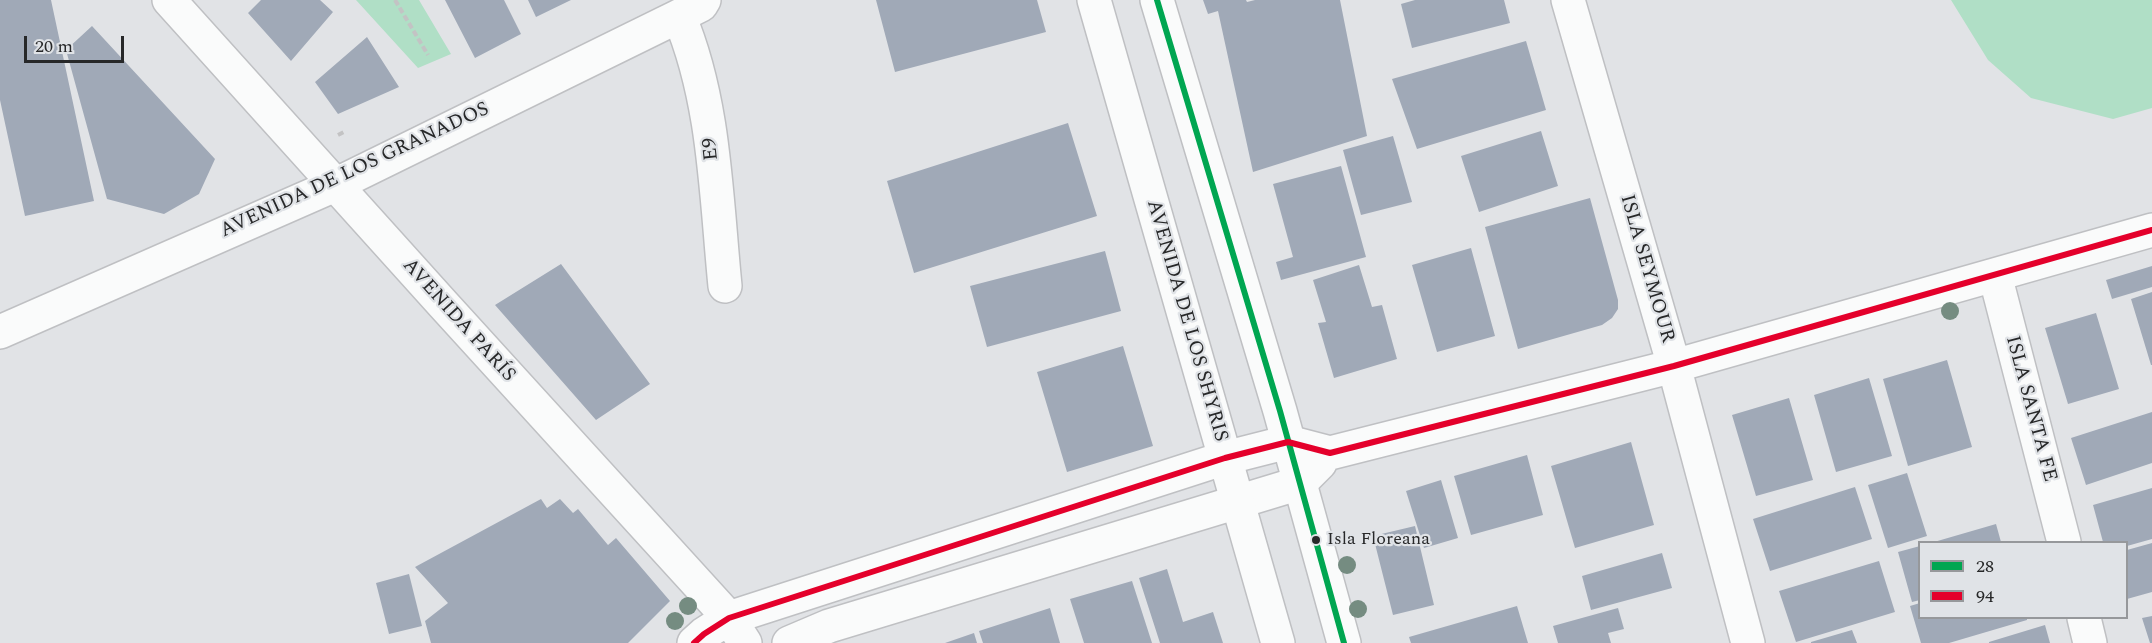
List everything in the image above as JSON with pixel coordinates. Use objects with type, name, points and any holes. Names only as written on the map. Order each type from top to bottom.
[{"type":"street","name":"AVENIDA PARÍS","points":[[169,0],[737,630]]},
{"type":"street","name":"AVENIDA DE LOS SHYRIS","points":[[1094,0],[1278,643]]},
{"type":"street","points":[[1157,0],[1300,483],[1344,643]]},
{"type":"street","name":"ISLA SEYMOUR","points":[[1568,0],[1674,366],[1748,643]]},
{"type":"street","name":"AVENIDA DE LOS GRANADOS","points":[[0,332],[334,185],[692,8]]},
{"type":"street","name":"E9","points":[[692,8],[690,45],[708,111],[725,286]]},
{"type":"street","points":[[694,643],[704,634],[737,630],[1225,458],[1288,442],[1330,453],[1674,366],[2152,230]]},
{"type":"street","name":"ISLA SANTA FE","points":[[1995,275],[2063,541]]},
{"type":"street","points":[[789,643],[829,626],[1300,483],[1330,453]]},
{"type":"street","points":[[2084,619],[2090,643]]},
{"type":"path","points":[[394,0],[428,55]]},
{"type":"path","points":[[338,135],[344,132]]},
{"type":"green space","points":[[356,0],[419,0],[451,54],[418,68]]},
{"type":"green space","points":[[1951,0],[2152,0],[2152,108],[2113,119],[2031,98],[1988,60]]},
{"type":"building","points":[[0,0],[51,0],[94,201],[25,216],[0,100]]},
{"type":"building","points":[[261,0],[320,0],[333,12],[291,61],[248,13]]},
{"type":"building","points":[[445,0],[504,0],[521,34],[475,58]]},
{"type":"building","points":[[528,0],[571,0],[536,17]]},
{"type":"building","points":[[876,0],[1037,0],[1046,32],[895,72]]},
{"type":"building","points":[[1203,0],[1246,0],[1247,2],[1255,0],[1340,0],[1367,136],[1253,172],[1218,11],[1208,14]]},
{"type":"building","points":[[1415,0],[1504,0],[1510,23],[1412,48],[1401,4]]},
{"type":"building","points":[[92,26],[215,159],[199,194],[164,214],[107,199],[66,50]]},
{"type":"building","points":[[367,37],[399,87],[338,114],[315,82]]},
{"type":"building","points":[[1526,41],[1546,110],[1417,149],[1392,79]]},
{"type":"building","points":[[1068,123],[1097,216],[914,273],[887,181]]},
{"type":"building","points":[[1541,131],[1558,186],[1479,212],[1461,156]]},
{"type":"building","points":[[1393,136],[1412,202],[1361,215],[1343,150]]},
{"type":"building","points":[[1341,166],[1366,257],[1281,280],[1276,262],[1293,257],[1273,184]]},
{"type":"building","points":[[1590,198],[1618,300],[1618,309],[1612,318],[1602,325],[1518,349],[1485,227]]},
{"type":"building","points":[[1471,248],[1495,336],[1437,352],[1412,265]]},
{"type":"building","points":[[1105,251],[1121,311],[987,347],[970,286]]},
{"type":"building","points":[[561,264],[650,384],[596,420],[495,305]]},
{"type":"building","points":[[1359,265],[1372,307],[1382,305],[1397,359],[1334,378],[1318,323],[1326,322],[1313,280]]},
{"type":"building","points":[[2152,266],[2152,287],[2112,299],[2106,280]]},
{"type":"building","points":[[2152,292],[2152,365],[2151,365],[2131,299]]},
{"type":"building","points":[[2096,313],[2119,389],[2068,404],[2045,328]]},
{"type":"building","points":[[1123,346],[1153,446],[1067,472],[1037,372]]},
{"type":"building","points":[[1947,360],[1972,447],[1908,466],[1883,379]]},
{"type":"building","points":[[1869,378],[1892,456],[1836,472],[1814,395]]},
{"type":"building","points":[[1789,398],[1813,480],[1756,496],[1732,415]]},
{"type":"building","points":[[2152,412],[2152,463],[2086,485],[2071,438]]},
{"type":"building","points":[[1631,442],[1654,525],[1575,548],[1551,466]]},
{"type":"building","points":[[1527,455],[1543,515],[1471,535],[1454,476]]},
{"type":"building","points":[[1907,473],[1927,536],[1888,548],[1868,485]]},
{"type":"building","points":[[1441,480],[1458,538],[1424,548],[1406,491]]},
{"type":"building","points":[[1855,487],[1872,539],[1770,571],[1753,519]]},
{"type":"building","points":[[2152,488],[2152,539],[2128,546],[2128,541],[2103,541],[2093,505]]},
{"type":"building","points":[[541,499],[547,508],[560,499],[573,513],[578,509],[608,545],[616,538],[670,601],[628,643],[431,643],[425,621],[448,603],[415,567]]},
{"type":"building","points":[[1996,524],[2001,541],[1937,541]]},
{"type":"building","points":[[1415,526],[1434,605],[1393,615],[1373,536]]},
{"type":"building","points":[[2152,543],[2152,592],[2128,599],[2128,550]]},
{"type":"building","points":[[1918,547],[1918,600],[1912,602],[1898,552]]},
{"type":"building","points":[[1662,553],[1672,588],[1591,610],[1582,576]]},
{"type":"building","points":[[1879,561],[1895,612],[1796,642],[1779,591]]},
{"type":"building","points":[[1167,569],[1183,622],[1213,612],[1223,643],[1160,643],[1139,578]]},
{"type":"building","points":[[409,574],[422,626],[389,634],[376,583]]},
{"type":"building","points":[[1132,581],[1152,643],[1084,643],[1070,599]]},
{"type":"building","points":[[1918,604],[1918,619],[2027,620],[1949,643],[1921,643],[1910,606]]},
{"type":"building","points":[[1517,606],[1528,643],[1411,643],[1409,637]]},
{"type":"building","points":[[1050,608],[1060,643],[983,643],[979,631]]},
{"type":"building","points":[[1618,608],[1624,629],[1608,633],[1611,643],[1558,643],[1553,626]]},
{"type":"building","points":[[2152,616],[2152,643],[2150,643],[2142,618]]},
{"type":"building","points":[[2045,625],[2050,643],[1989,643],[1989,642]]},
{"type":"building","points":[[1852,630],[1857,643],[1811,643],[1811,642]]},
{"type":"building","points":[[974,633],[977,643],[945,643]]},
{"type":"transit line","name":"28","points":[[1157,0],[1280,411],[1344,643]]},
{"type":"transit line","name":"94","points":[[694,643],[729,618],[1225,458],[1288,442],[1330,453],[1674,366],[2152,230]]},
{"type":"place","name":"Isla Floreana","points":[[1316,540]]}]
